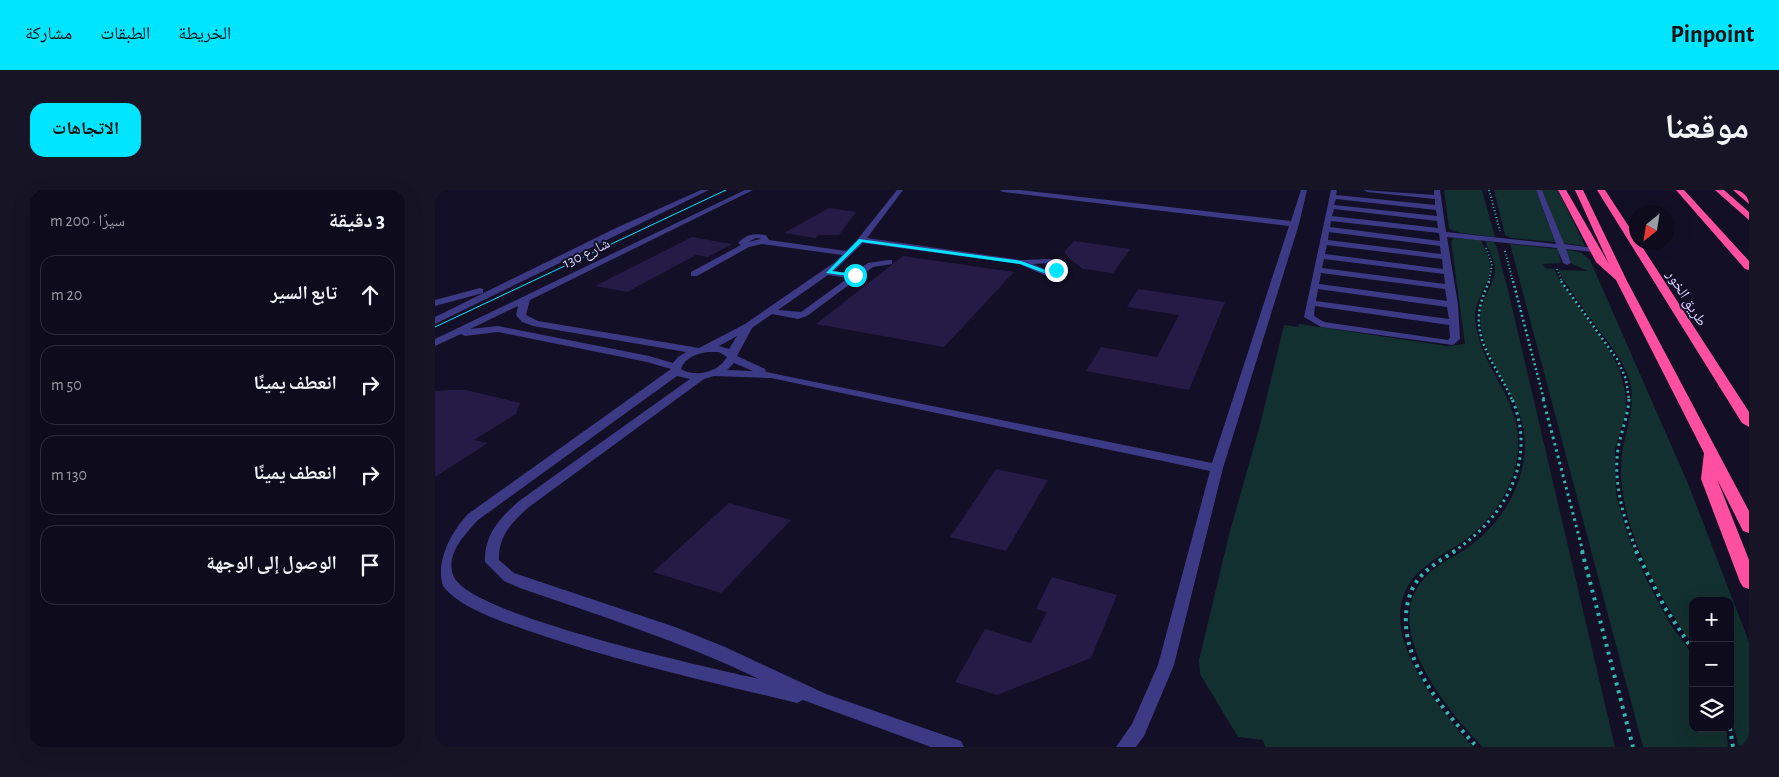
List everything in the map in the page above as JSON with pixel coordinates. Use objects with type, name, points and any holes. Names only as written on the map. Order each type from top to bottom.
[{"type":"highway","points":[[1562,190],[1601,262],[1622,281]]},
{"type":"highway","points":[[1579,190],[1622,281],[1749,527]]},
{"type":"highway","name":"طريق الخور","points":[[1601,190],[1749,423]]},
{"type":"highway","points":[[1680,190],[1749,267]]},
{"type":"highway","points":[[1719,190],[1749,217]]},
{"type":"highway","points":[[1737,190],[1749,202]]},
{"type":"highway","points":[[1709,452],[1709,479],[1749,582]]},
{"type":"street","name":"شارع 130","points":[[435,321],[706,190]]},
{"type":"street","points":[[701,214],[704,206],[737,190]]},
{"type":"street","name":"شارع 130","points":[[435,343],[750,190]]},
{"type":"street","points":[[821,700],[699,672],[509,618],[473,602],[453,588],[448,582],[444,561],[448,549],[473,517],[677,369],[682,359],[748,326],[828,272],[849,254],[898,193],[909,190]]},
{"type":"street","points":[[1003,190],[1295,224]]},
{"type":"street","points":[[1125,747],[1138,730],[1166,665],[1217,468],[1295,224],[1304,190]]},
{"type":"street","points":[[1367,190],[1438,194],[1440,208],[1444,244],[1453,305],[1455,339],[1450,343],[1444,343],[1316,323],[1309,318],[1333,193],[1440,208]]},
{"type":"street","points":[[1539,190],[1567,262]]},
{"type":"street","points":[[1330,207],[1441,219]]},
{"type":"street","points":[[1329,218],[1482,238],[1595,250]]},
{"type":"street","points":[[1326,229],[1444,244]]},
{"type":"street","points":[[694,274],[747,245],[742,241],[751,237],[763,237],[764,242],[849,254]]},
{"type":"street","points":[[861,240],[1021,262]]},
{"type":"street","points":[[1323,242],[1446,257]]},
{"type":"street","points":[[1321,256],[1449,272]]},
{"type":"street","points":[[771,311],[798,316],[804,314],[871,265],[889,262]]},
{"type":"street","points":[[1317,270],[1450,287]]},
{"type":"street","points":[[828,272],[855,275]]},
{"type":"street","points":[[435,303],[467,296],[527,275]]},
{"type":"street","points":[[1314,286],[1453,305]]},
{"type":"street","points":[[527,298],[520,309],[520,313],[525,319],[536,324],[702,350],[721,349],[771,375]]},
{"type":"street","points":[[1311,303],[1454,323]]},
{"type":"street","points":[[748,326],[724,368],[706,375],[523,504],[506,521],[495,536],[491,554],[492,562],[509,577],[525,584],[669,632],[719,652],[821,700],[955,747]]},
{"type":"street","points":[[448,336],[486,330],[506,330],[649,359],[677,369],[686,376],[771,375],[1217,468]]},
{"type":"path","points":[[1489,190],[1633,747]]},
{"type":"path","points":[[1477,747],[1442,705],[1419,669],[1407,632],[1406,615],[1407,600],[1419,578],[1427,570],[1475,537],[1489,523],[1509,495],[1519,468],[1522,441],[1516,410],[1509,391],[1487,353],[1479,324],[1479,305],[1492,269],[1482,238]]},
{"type":"path","points":[[1567,262],[1556,269],[1561,281],[1615,355],[1626,380],[1629,402],[1627,422],[1617,457],[1618,480],[1627,523],[1655,592],[1689,644]]},
{"type":"path","points":[[1731,732],[1733,747]]},
{"type":"green space","points":[[1444,190],[1482,190],[1495,237],[1461,233],[1449,229]]},
{"type":"green space","points":[[1494,190],[1536,190],[1555,242],[1511,238],[1505,235]]},
{"type":"green space","points":[[1542,190],[1558,190],[1585,246],[1563,243]]},
{"type":"green space","points":[[1454,238],[1481,240],[1488,258],[1490,266],[1489,276],[1476,309],[1476,327],[1487,360],[1516,422],[1518,439],[1517,458],[1505,494],[1490,516],[1482,526],[1458,545],[1427,565],[1408,586],[1401,609],[1402,634],[1411,659],[1424,684],[1440,708],[1473,747],[1265,747],[1263,740],[1238,737],[1200,674],[1199,660],[1229,535],[1260,425],[1284,325],[1298,327],[1299,324],[1447,346],[1465,344],[1451,241]]},
{"type":"green space","points":[[1485,241],[1493,242],[1496,245],[1508,290],[1615,747],[1483,747],[1468,731],[1435,688],[1421,663],[1412,638],[1409,614],[1415,591],[1432,571],[1478,540],[1497,520],[1512,497],[1524,458],[1525,439],[1522,422],[1509,390],[1485,344],[1481,327],[1481,309],[1492,283],[1495,269],[1493,258]]},
{"type":"green space","points":[[1510,244],[1558,249],[1561,263],[1543,264],[1545,268],[1554,269],[1561,283],[1608,348],[1620,371],[1625,391],[1626,412],[1615,449],[1616,495],[1628,536],[1646,579],[1670,624],[1689,650],[1689,732],[1726,732],[1728,747],[1643,747]]},
{"type":"green space","points":[[1565,249],[1582,253],[1590,260],[1689,486],[1732,597],[1689,597],[1689,639],[1654,583],[1633,535],[1626,511],[1621,464],[1632,403],[1630,382],[1619,357],[1558,270],[1588,271],[1572,264]]},
{"type":"green space","points":[[1734,603],[1749,642],[1749,747],[1739,747],[1734,728]]},
{"type":"building","points":[[829,208],[856,212],[839,235],[819,235],[815,238],[784,233]]},
{"type":"building","points":[[692,237],[732,244],[708,257],[696,255],[627,292],[595,286]]},
{"type":"building","points":[[1074,241],[1130,249],[1113,273],[1083,269],[1064,252]]},
{"type":"building","points":[[903,256],[1014,272],[944,347],[816,324]]},
{"type":"building","points":[[1138,289],[1225,302],[1189,390],[1086,371],[1101,347],[1157,357],[1179,315],[1127,307]]},
{"type":"building","points":[[466,390],[520,403],[516,414],[474,440],[488,443],[435,477],[435,391]]},
{"type":"building","points":[[996,469],[1048,480],[1006,551],[950,537]]},
{"type":"building","points":[[729,503],[791,520],[721,593],[653,572]]},
{"type":"building","points":[[1052,577],[1117,595],[1091,658],[997,695],[955,682],[985,629],[1031,643],[1047,612],[1036,609]]},
{"type":"tram line","points":[[435,327],[726,190]]},
{"type":"route","points":[[855,275],[828,272],[842,261],[861,240],[1021,262],[1044,272],[1056,270]]}]
